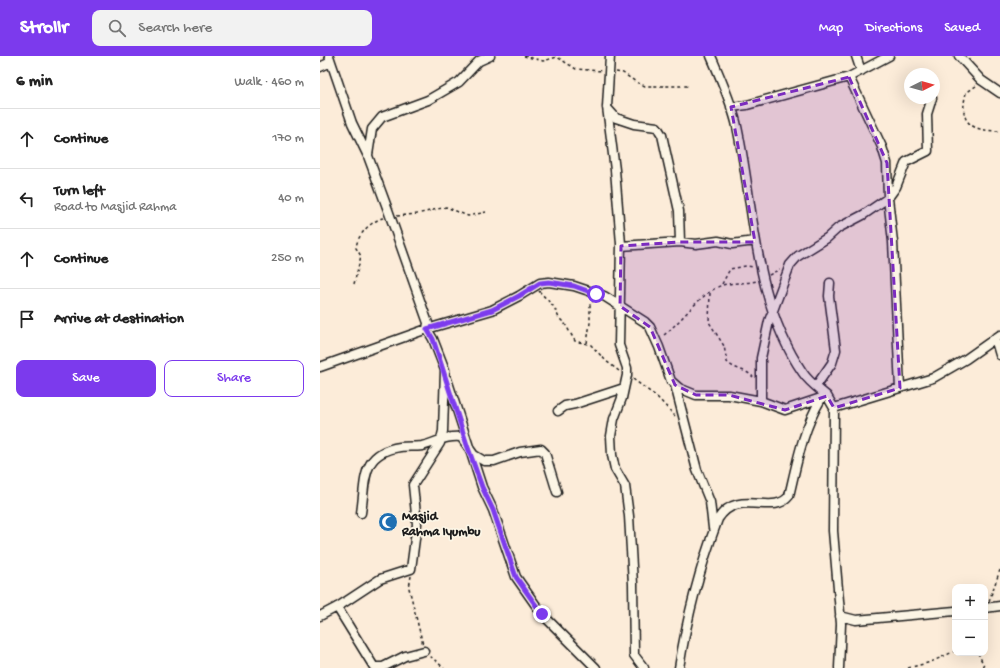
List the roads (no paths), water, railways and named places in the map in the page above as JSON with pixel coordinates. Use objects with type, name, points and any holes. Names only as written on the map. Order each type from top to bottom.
[{"type":"street","points":[[368,156],[372,129],[382,116],[428,100],[459,82],[479,61],[490,56]]},
{"type":"street","points":[[610,56],[607,107],[615,170],[621,246],[619,346],[627,368],[624,388],[614,419],[611,436],[612,455],[615,469],[625,486],[629,516],[633,584],[634,656],[644,668]]},
{"type":"street","points":[[711,56],[731,107],[741,151],[760,269],[773,312],[783,339],[804,374],[834,408],[833,531],[840,616],[839,668]]},
{"type":"street","points":[[856,56],[861,71]]},
{"type":"street","points":[[731,107],[747,105],[849,77],[889,56]]},
{"type":"street","points":[[959,56],[979,78],[1000,94]]},
{"type":"street","points":[[320,67],[330,59],[352,123],[368,156],[428,323],[427,329],[433,339],[444,370],[467,445],[482,487],[493,510],[516,577],[542,614],[596,668]]},
{"type":"street","points":[[849,77],[882,147],[887,163],[888,198],[893,242],[900,388]]},
{"type":"street","points":[[761,401],[762,358],[773,312],[790,265],[798,256],[827,238],[838,228],[863,215],[888,198],[896,188],[906,162],[928,151],[927,114],[930,104]]},
{"type":"street","points":[[607,107],[616,118],[634,124],[657,128],[662,135],[680,211],[680,242]]},
{"type":"street","points":[[621,246],[680,242],[696,244],[718,241],[732,244],[755,242]]},
{"type":"street","points":[[320,367],[427,329],[492,310],[519,296],[535,285],[549,282],[574,286],[596,294],[620,306],[650,327],[675,385],[697,470],[712,511],[712,536]]},
{"type":"street","points":[[816,386],[832,363],[836,350],[829,296],[830,283]]},
{"type":"street","points":[[834,408],[934,378],[966,359],[997,337],[1000,355]]},
{"type":"street","points":[[320,616],[337,607],[380,579],[412,568],[417,524],[413,485],[431,458],[443,431],[444,370]]},
{"type":"street","points":[[675,385],[696,394],[729,396],[761,401],[785,410],[824,398]]},
{"type":"street","points":[[558,411],[565,406],[624,388]]},
{"type":"street","points":[[679,668],[683,642],[697,582],[718,519],[724,510],[738,503],[779,503],[789,496],[805,432],[811,417],[824,398]]},
{"type":"street","points":[[361,513],[368,469],[370,462],[375,456],[384,450],[401,446],[421,446],[441,438],[461,437],[474,454],[484,461],[494,461],[520,452],[541,449],[546,453],[556,492]]},
{"type":"street","points":[[988,607],[1000,606]]},
{"type":"street","points":[[337,607],[374,667],[383,668],[405,656],[424,651]]},
{"type":"street","points":[[840,616],[856,620],[952,611]]},
{"type":"place","name":"Masjid Rahma Iyumbu","points":[[388,522]]}]
